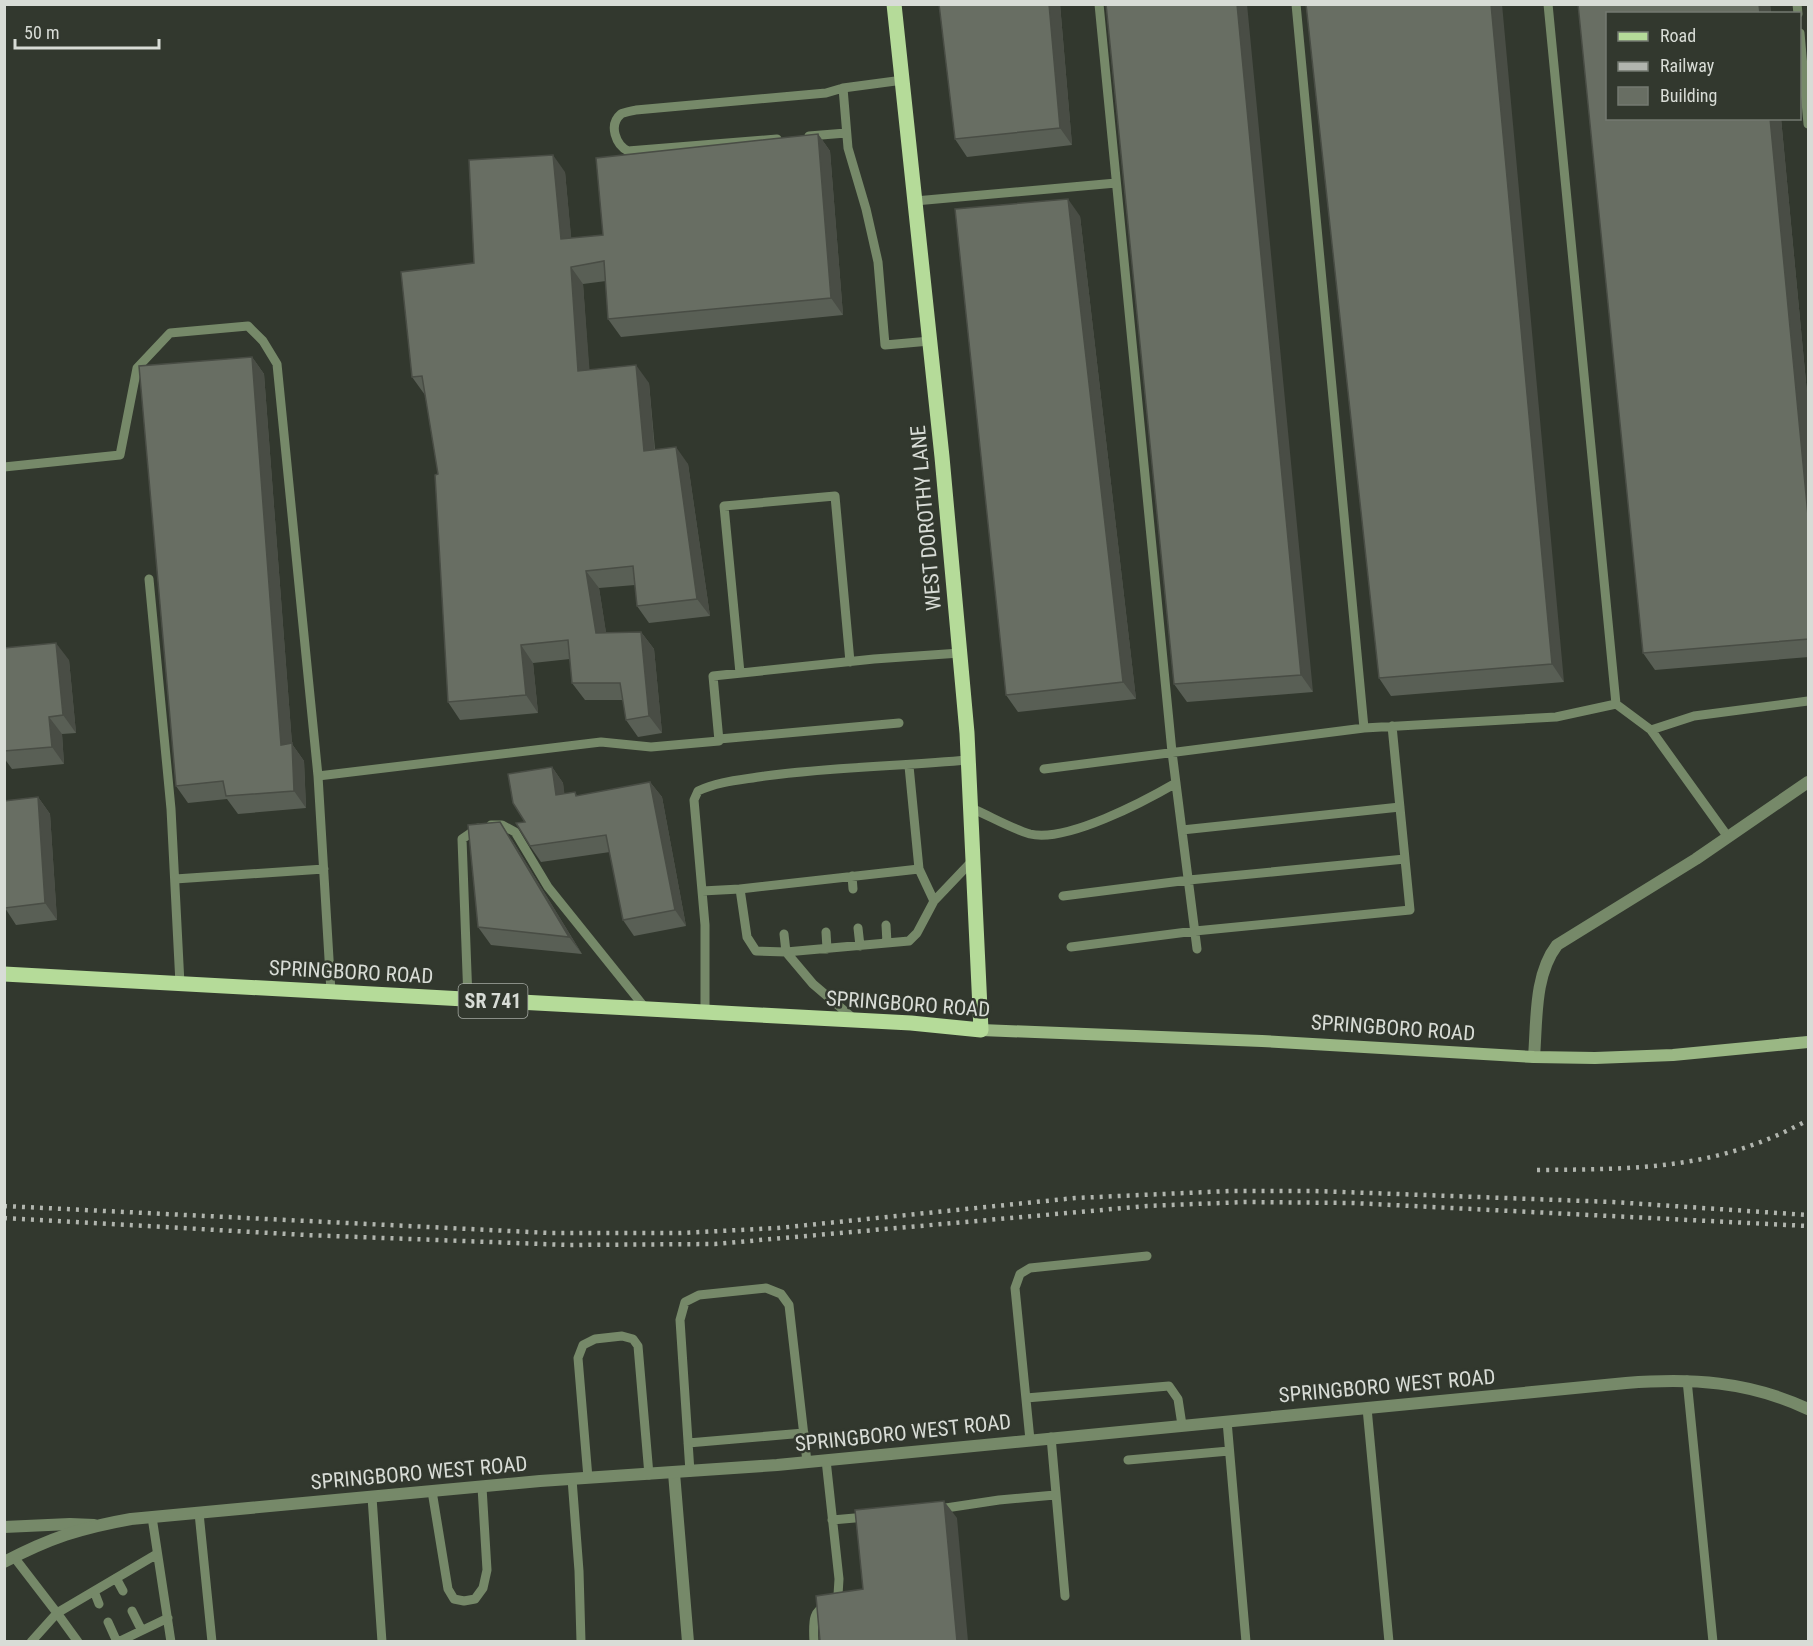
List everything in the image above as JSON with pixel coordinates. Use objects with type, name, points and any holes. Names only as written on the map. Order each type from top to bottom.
[{"type":"main road","name":"WEST DOROTHY LANE","points":[[894,4],[960,653],[971,808],[981,1030]]},
{"type":"main road","name":"SPRINGBORO ROAD","points":[[4,974],[705,1012],[981,1030],[1263,1041],[1534,1057],[1595,1058],[1737,1050],[1809,1042]]},
{"type":"street","points":[[1534,1057],[1542,974],[1548,956],[1557,945],[1728,837],[1809,782]]},
{"type":"street","name":"SPRINGBORO WEST ROAD","points":[[9,1560],[36,1545],[94,1525],[152,1517],[572,1479],[807,1462],[1626,1383],[1687,1380],[1737,1385],[1762,1391],[1809,1409]]},
{"type":"street","points":[[674,1473],[688,1641]]},
{"type":"street","points":[[4,1527],[94,1525]]},
{"type":"lane","points":[[1099,4],[1172,752],[1197,949]]},
{"type":"lane","points":[[1296,4],[1364,728]]},
{"type":"lane","points":[[1548,4],[1616,704],[1651,730],[1728,837]]},
{"type":"lane","points":[[1801,43],[1809,124]]},
{"type":"lane","points":[[789,138],[628,151],[621,147],[615,133],[616,122],[621,114],[636,110],[826,93],[843,88],[903,80]]},
{"type":"lane","points":[[843,88],[848,148],[866,209],[878,262],[885,345],[930,341]]},
{"type":"lane","points":[[801,137],[846,133]]},
{"type":"lane","points":[[915,201],[1116,183]]},
{"type":"lane","points":[[4,467],[120,455],[137,368],[170,333],[248,326],[263,341],[277,364],[318,776],[332,992]]},
{"type":"lane","points":[[740,673],[724,506],[835,496],[850,662]]},
{"type":"lane","points":[[149,579],[171,809],[180,984]]},
{"type":"lane","points":[[719,739],[713,676],[874,658],[960,653]]},
{"type":"lane","points":[[1651,730],[1694,716],[1809,701]]},
{"type":"lane","points":[[1044,769],[1364,728],[1556,717],[1616,704]]},
{"type":"lane","points":[[318,776],[601,742],[651,747],[899,723]]},
{"type":"lane","points":[[1071,947],[1195,931],[1410,910],[1392,726]]},
{"type":"lane","points":[[705,1012],[705,925],[694,800],[698,791],[712,784],[792,772],[909,766],[968,760]]},
{"type":"lane","points":[[909,766],[919,869],[934,901]]},
{"type":"lane","points":[[971,808],[1032,834],[1062,833],[1135,807],[1176,783]]},
{"type":"lane","points":[[1182,830],[1400,807]]},
{"type":"lane","points":[[468,1000],[462,838],[473,830],[490,825],[502,825],[515,832],[548,887],[646,1009]]},
{"type":"lane","points":[[1063,896],[1189,880],[1405,859]]},
{"type":"lane","points":[[740,889],[747,937],[756,951],[786,952],[909,941],[914,937],[934,901],[973,860]]},
{"type":"lane","points":[[175,879],[324,869]]},
{"type":"lane","points":[[702,891],[779,885],[821,885],[852,876],[919,869]]},
{"type":"lane","points":[[880,873],[882,885]]},
{"type":"lane","points":[[852,876],[854,889]]},
{"type":"lane","points":[[779,885],[780,895]]},
{"type":"lane","points":[[886,925],[887,943]]},
{"type":"lane","points":[[858,928],[860,946]]},
{"type":"lane","points":[[826,932],[827,949]]},
{"type":"lane","points":[[784,934],[786,952],[813,984],[856,1021]]},
{"type":"lane","points":[[1030,1440],[1015,1288],[1020,1274],[1030,1269],[1147,1256]]},
{"type":"lane","points":[[690,1472],[680,1320],[685,1302],[699,1295],[766,1288],[781,1294],[789,1305],[807,1462]]},
{"type":"lane","points":[[588,1479],[578,1358],[583,1345],[595,1339],[622,1336],[633,1339],[638,1346],[649,1475]]},
{"type":"lane","points":[[1687,1380],[1713,1641]]},
{"type":"lane","points":[[1026,1398],[1169,1386],[1178,1399],[1182,1425]]},
{"type":"lane","points":[[1367,1408],[1389,1641]]},
{"type":"lane","points":[[1227,1421],[1246,1641]]},
{"type":"lane","points":[[688,1443],[804,1433]]},
{"type":"lane","points":[[1051,1437],[1065,1596]]},
{"type":"lane","points":[[1128,1460],[1229,1450]]},
{"type":"lane","points":[[814,1641],[815,1615],[821,1607],[838,1595],[839,1579],[826,1460]]},
{"type":"lane","points":[[572,1479],[579,1571],[581,1641]]},
{"type":"lane","points":[[432,1491],[448,1589],[454,1599],[464,1601],[475,1599],[483,1588],[487,1570],[482,1487]]},
{"type":"lane","points":[[934,1510],[999,1500],[1055,1495]]},
{"type":"lane","points":[[372,1497],[382,1641]]},
{"type":"lane","points":[[200,1513],[212,1641]]},
{"type":"lane","points":[[832,1520],[877,1516]]},
{"type":"lane","points":[[152,1517],[171,1641]]},
{"type":"lane","points":[[31,1641],[57,1613],[157,1554]]},
{"type":"lane","points":[[9,1560],[57,1613],[78,1641]]},
{"type":"lane","points":[[116,1578],[123,1591]]},
{"type":"lane","points":[[94,1591],[99,1604]]},
{"type":"lane","points":[[132,1611],[141,1629]]},
{"type":"lane","points":[[108,1622],[117,1641],[168,1618]]},
{"type":"building","points":[[939,4],[1049,4],[1060,128],[955,139]]},
{"type":"building","points":[[1106,4],[1237,4],[1301,675],[1174,684]]},
{"type":"building","points":[[1306,4],[1491,4],[1552,664],[1379,678]]},
{"type":"building","points":[[1578,4],[1759,4],[1760,12],[1606,12],[1606,120],[1770,120],[1809,526],[1809,639],[1643,653]]},
{"type":"building","points":[[818,134],[831,298],[608,319],[604,261],[571,267],[578,371],[636,365],[644,451],[676,447],[697,599],[637,606],[633,566],[586,571],[596,633],[641,632],[649,716],[626,720],[620,683],[572,683],[568,640],[521,645],[526,695],[448,702],[435,475],[438,474],[422,376],[412,377],[401,272],[474,263],[469,160],[553,155],[561,239],[603,235],[596,158]]},
{"type":"building","points":[[1068,199],[1123,682],[1006,695],[955,209]]},
{"type":"building","points":[[252,357],[281,745],[292,743],[294,791],[226,796],[223,781],[176,786],[139,366]]},
{"type":"building","points":[[56,643],[63,715],[49,717],[52,747],[4,751],[4,648]]},
{"type":"building","points":[[552,767],[556,795],[575,792],[576,796],[650,782],[675,910],[623,920],[606,835],[530,846],[516,823],[525,822],[513,803],[508,774]]},
{"type":"building","points":[[38,797],[45,903],[5,908],[4,801]]},
{"type":"building","points":[[500,822],[569,937],[478,927],[468,825]]},
{"type":"building","points":[[944,1501],[957,1641],[820,1641],[816,1596],[863,1589],[855,1510]]},
{"type":"railway","points":[[1537,1170],[1643,1167],[1709,1158],[1741,1149],[1808,1120]]},
{"type":"railway","points":[[4,1206],[550,1233],[681,1233],[778,1228],[1075,1198],[1229,1191],[1315,1191],[1613,1202],[1808,1215]]},
{"type":"railway","points":[[4,1218],[306,1235],[568,1245],[715,1244],[1147,1206],[1244,1202],[1353,1203],[1808,1226]]}]
